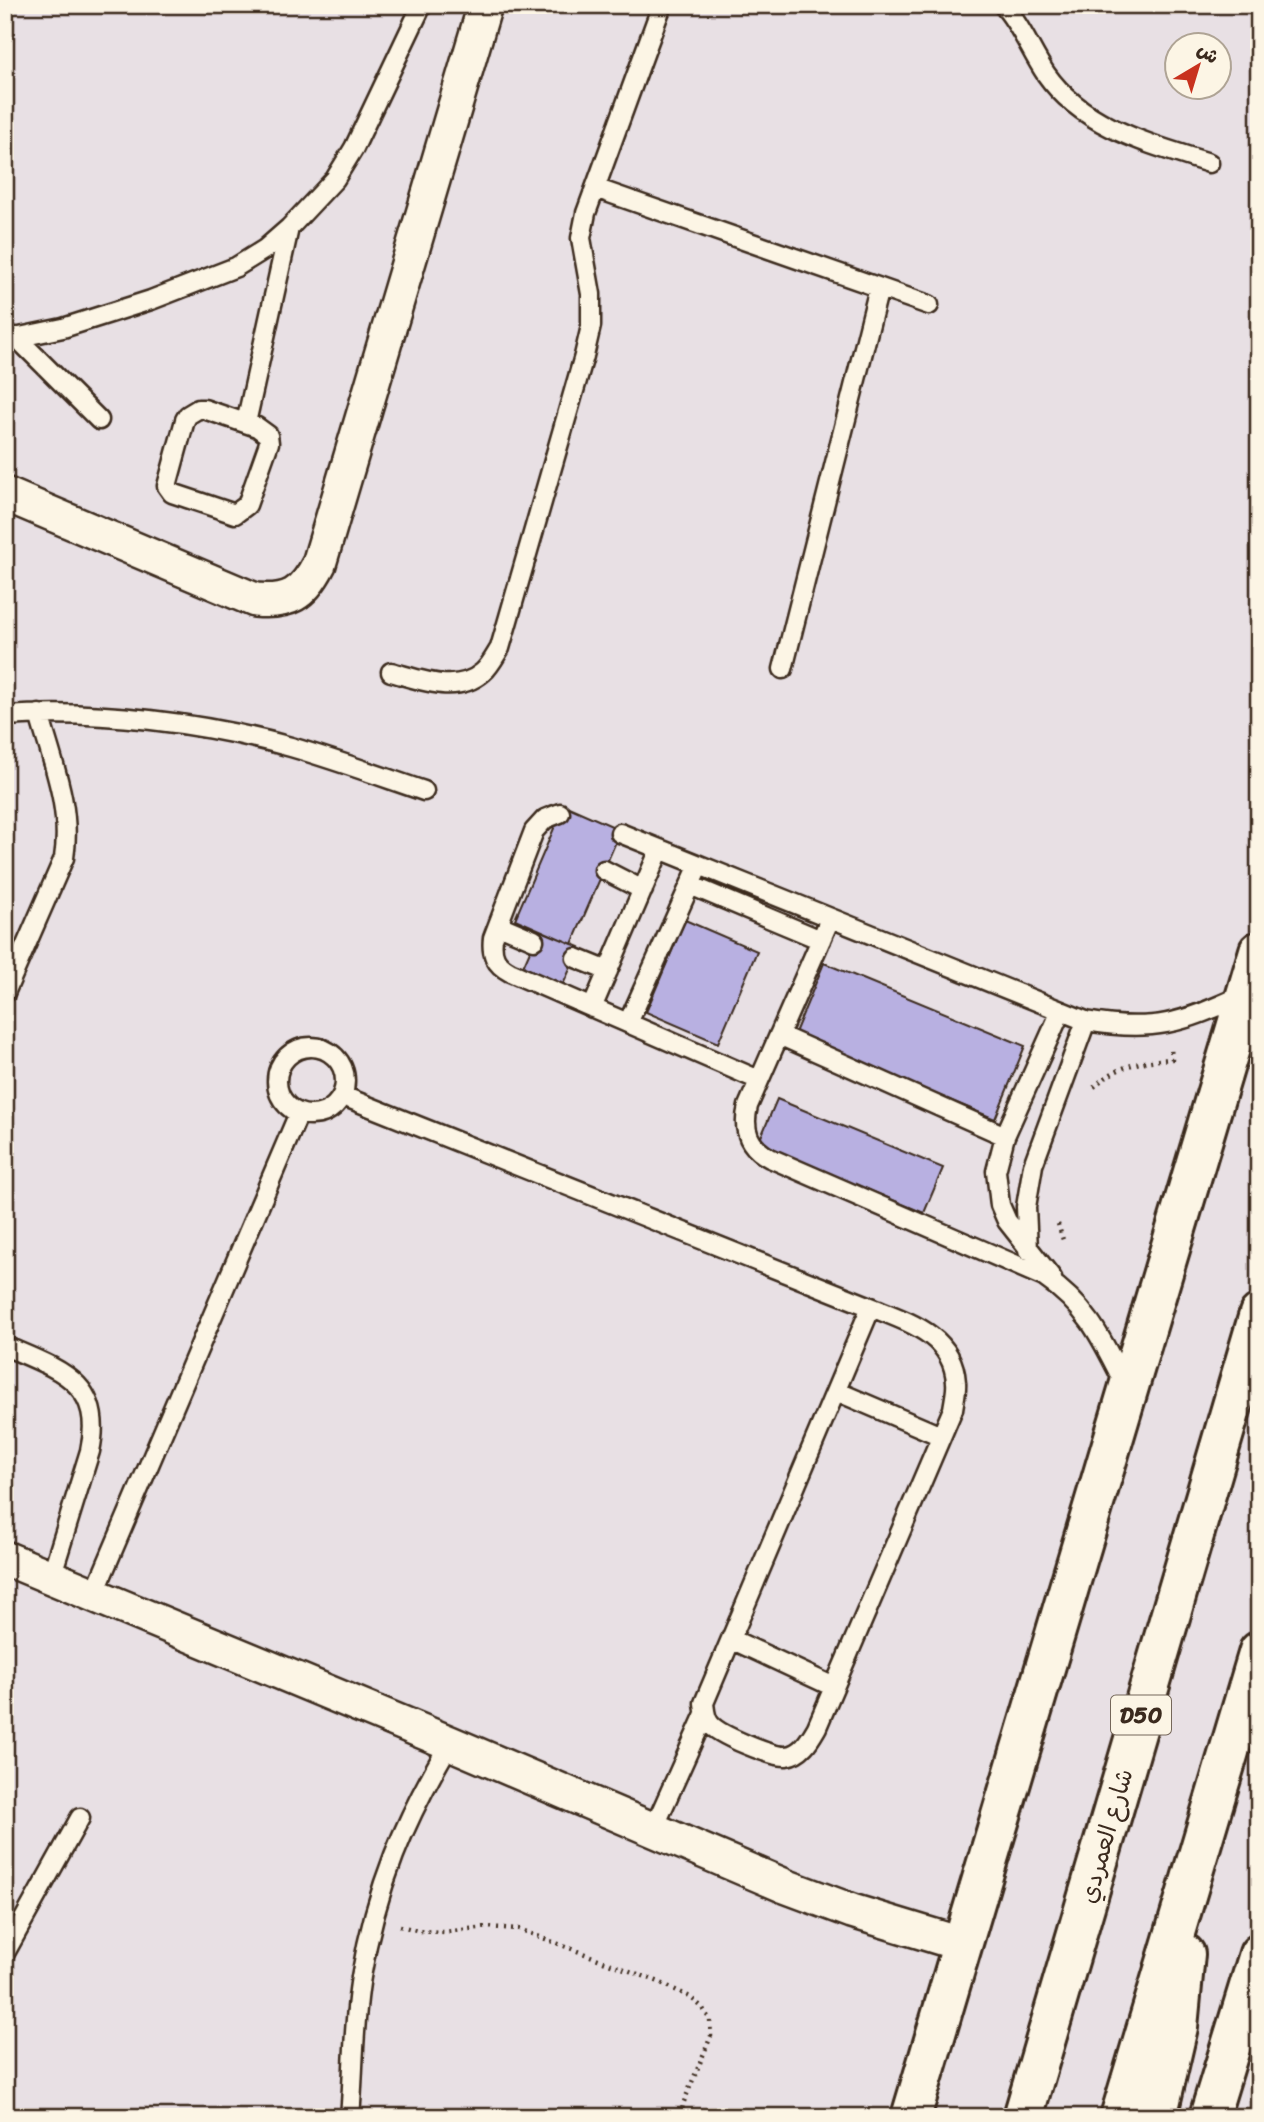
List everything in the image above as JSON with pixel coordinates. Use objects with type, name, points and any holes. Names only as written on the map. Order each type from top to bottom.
[{"type":"main road","points":[[911,2117],[1259,951]]},
{"type":"main road","name":"شارع العمردي","points":[[1023,2117],[1259,1314]]},
{"type":"main road","points":[[1119,2117],[1259,1651]]},
{"type":"main road","points":[[1157,2117],[1172,2058],[1184,1984],[1184,1898]]},
{"type":"main road","points":[[1209,2117],[1250,2014],[1259,1954]]},
{"type":"street","points":[[5,494],[255,600],[275,602],[294,596],[310,583],[319,565],[485,5]]},
{"type":"street","points":[[5,1558],[785,1886],[852,1911],[964,1945]]},
{"type":"lane","points":[[11,339],[63,328],[151,300],[236,267],[265,249],[289,228],[335,179],[354,148],[422,5]]},
{"type":"lane","points":[[391,672],[430,683],[456,685],[483,672],[500,649],[591,326],[591,295],[581,238],[586,213],[662,5]]},
{"type":"lane","points":[[1003,5],[1047,75],[1070,101],[1098,122],[1129,137],[1209,163]]},
{"type":"lane","points":[[594,188],[929,305]]},
{"type":"lane","points":[[246,423],[289,228]]},
{"type":"lane","points":[[783,669],[879,288]]},
{"type":"lane","points":[[11,339],[99,420]]},
{"type":"lane","points":[[204,408],[246,423],[264,430],[269,443],[243,510],[235,514],[228,513],[168,490],[166,483],[185,420],[192,411],[204,408]]},
{"type":"lane","points":[[5,993],[64,858],[68,835],[66,811],[39,714]]},
{"type":"lane","points":[[5,716],[101,715],[228,734],[290,747],[424,791]]},
{"type":"lane","points":[[560,813],[539,824],[536,849],[499,925],[492,946],[496,962],[502,968],[759,1080]]},
{"type":"lane","points":[[620,833],[1086,1021],[1113,1026],[1169,1024],[1199,1015],[1246,993]]},
{"type":"lane","points":[[593,1008],[660,849]]},
{"type":"lane","points":[[628,1023],[699,865]]},
{"type":"lane","points":[[604,870],[643,890]]},
{"type":"lane","points":[[690,885],[821,940]]},
{"type":"lane","points":[[830,919],[759,1080],[745,1119],[746,1131],[759,1152],[1025,1268],[1061,1289]]},
{"type":"lane","points":[[499,925],[534,940]]},
{"type":"lane","points":[[576,957],[608,971]]},
{"type":"lane","points":[[1061,1012],[1005,1136],[996,1171],[1000,1205],[1007,1221],[1028,1250],[1089,1319],[1128,1391]]},
{"type":"lane","points":[[1028,1250],[1026,1207],[1033,1165],[1086,1021]]},
{"type":"lane","points":[[779,1035],[1005,1136]]},
{"type":"lane","points":[[304,1046],[317,1046],[329,1051],[339,1060],[345,1071],[343,1096],[335,1106],[324,1113],[312,1116],[299,1113],[288,1107],[280,1096],[278,1071],[283,1060],[292,1051],[304,1046]]},
{"type":"lane","points":[[343,1096],[871,1307],[931,1334],[949,1356],[956,1382],[953,1409],[834,1687],[810,1740],[801,1750],[788,1756],[774,1755],[710,1724],[704,1703],[871,1307]]},
{"type":"lane","points":[[94,1594],[299,1113]]},
{"type":"lane","points":[[5,1346],[72,1378],[85,1393],[93,1411],[95,1431],[90,1451],[51,1577]]},
{"type":"lane","points":[[836,1391],[941,1436]]},
{"type":"lane","points":[[731,1639],[834,1687]]},
{"type":"lane","points":[[653,1830],[705,1714]]},
{"type":"lane","points":[[350,2117],[360,1980],[373,1916],[398,1842],[419,1795],[450,1743]]},
{"type":"lane","points":[[5,1953],[10,1933],[80,1818]]},
{"type":"path","points":[[1090,1092],[1108,1074],[1122,1067],[1139,1062],[1172,1059],[1169,1024]]},
{"type":"path","points":[[1056,1214],[1068,1252]]},
{"type":"path","points":[[373,1916],[420,1931],[445,1933],[503,1926],[519,1929],[659,1982],[690,1997],[702,2007],[710,2020],[711,2036],[681,2117]]},
{"type":"building","points":[[564,805],[621,830],[572,944],[515,919]]},
{"type":"building","points":[[685,920],[757,951],[718,1043],[646,1012]]},
{"type":"building","points":[[539,930],[580,947],[562,987],[522,969]]},
{"type":"building","points":[[824,963],[1025,1046],[995,1119],[794,1035]]},
{"type":"building","points":[[777,1099],[943,1168],[924,1213],[758,1144]]}]
